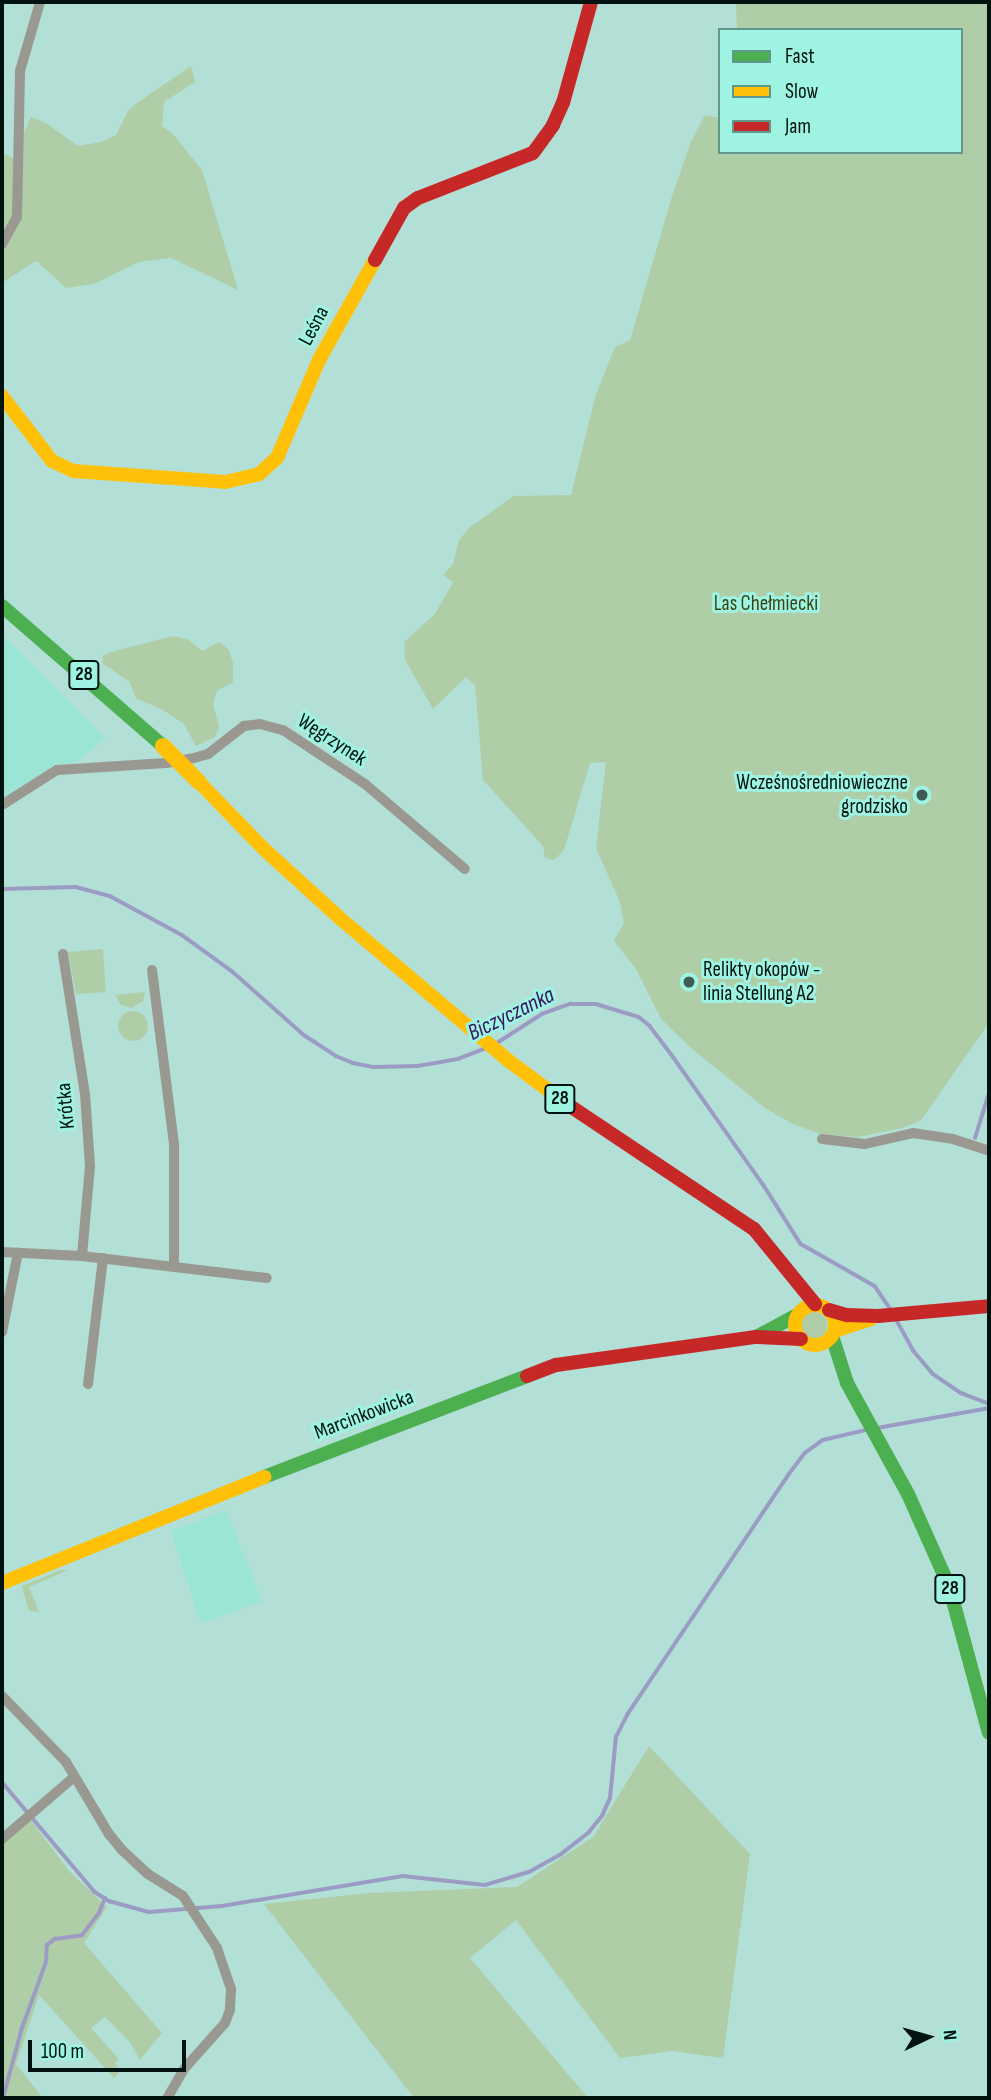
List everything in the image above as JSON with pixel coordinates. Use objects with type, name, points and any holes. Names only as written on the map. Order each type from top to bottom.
[{"type":"street","points":[[2,244],[17,218],[20,71],[40,2]]},
{"type":"street","name":"Leśna","points":[[2,396],[52,461],[73,471],[225,482],[259,474],[277,458],[319,360],[404,208],[418,198],[533,153],[553,125],[563,103],[591,2]]},
{"type":"street","name":"28","points":[[2,606],[163,746],[265,850],[467,1027],[585,1116],[734,1213],[771,1247],[791,1274],[810,1310],[835,1320],[833,1334],[847,1382],[886,1453],[949,1586],[989,1733]]},
{"type":"street","name":"Węgrzynek","points":[[2,805],[57,770],[166,763],[194,758],[208,754],[244,726],[260,724],[283,730],[365,784],[465,869]]},
{"type":"street","name":"Krótka","points":[[63,954],[85,1094],[90,1166],[82,1256]]},
{"type":"street","points":[[152,970],[174,1144],[174,1266]]},
{"type":"street","points":[[822,1139],[865,1144],[901,1135],[925,1135],[989,1151]]},
{"type":"street","points":[[2,1252],[103,1258],[267,1278]]},
{"type":"street","points":[[2,1332],[18,1253]]},
{"type":"street","points":[[88,1384],[103,1258]]},
{"type":"street","points":[[810,1310],[878,1316],[989,1306]]},
{"type":"street","name":"28","points":[[810,1310],[796,1330],[847,1382]]},
{"type":"street","name":"Marcinkowicka","points":[[756,1337],[810,1310]]},
{"type":"street","points":[[807,1342],[824,1343],[833,1334],[878,1316]]},
{"type":"street","name":"Marcinkowicka","points":[[2,1583],[348,1443],[543,1370],[756,1337],[807,1342]]},
{"type":"street","points":[[2,1696],[66,1762],[121,1849],[148,1874],[183,1896],[217,1948],[231,1989],[230,2010],[225,2023],[184,2069],[167,2098]]},
{"type":"street","points":[[2,1839],[74,1777]]},
{"type":"shaded area","points":[[2,634],[105,738],[76,762],[54,765],[2,800]]},
{"type":"shaded area","points":[[226,1510],[262,1601],[201,1624],[171,1531]]},
{"type":"green space","name":"Las Chełmiecki","points":[[736,2],[989,2],[989,1023],[921,1120],[903,1128],[858,1137],[820,1134],[791,1123],[765,1108],[691,1048],[661,1019],[636,969],[614,941],[624,923],[620,902],[596,848],[606,762],[590,763],[564,850],[554,860],[545,858],[543,846],[483,780],[475,685],[466,677],[433,709],[405,660],[404,642],[435,614],[453,582],[443,575],[453,564],[459,540],[469,528],[514,496],[571,495],[595,397],[615,347],[630,340],[673,193],[691,142],[705,115],[718,118],[718,154],[963,154],[963,28],[737,28]]},
{"type":"green space","points":[[191,66],[195,82],[164,102],[162,126],[173,134],[202,170],[238,290],[171,258],[139,262],[94,284],[66,288],[36,261],[2,283],[2,153],[13,158],[31,117],[46,123],[78,146],[101,142],[116,135],[128,111],[137,103]]},
{"type":"green space","points":[[172,636],[187,639],[202,651],[219,642],[229,650],[233,663],[233,682],[217,691],[213,704],[219,727],[215,737],[196,746],[184,724],[163,710],[136,698],[129,681],[103,664],[102,657],[108,653]]},
{"type":"green space","points":[[103,949],[106,992],[76,994],[68,952]]},
{"type":"green space","points":[[145,992],[143,1001],[132,1008],[121,1005],[115,995]]},
{"type":"green space","points":[[133,1011],[144,1015],[148,1026],[144,1037],[133,1041],[122,1037],[118,1026],[122,1015]]},
{"type":"green space","points":[[814,1312],[823,1316],[827,1325],[823,1334],[814,1338],[805,1334],[801,1325],[805,1316]]},
{"type":"green space","points":[[61,1570],[68,1570],[29,1587],[39,1612],[29,1611],[22,1586]]},
{"type":"green space","points":[[649,1746],[750,1854],[723,2058],[672,2051],[620,2058],[516,1920],[470,1958],[588,2098],[414,2098],[264,1904],[369,1893],[517,1887],[593,1837]]},
{"type":"green space","points":[[30,1819],[70,1872],[107,1907],[84,1943],[162,2033],[140,2060],[130,2042],[105,2017],[91,2028],[119,2059],[115,2063],[120,2071],[114,2078],[39,1995],[16,2064],[43,2098],[2,2098],[2,1843]]},
{"type":"waterway","name":"Biczyczanka","points":[[2,889],[76,887],[110,896],[182,935],[232,971],[304,1035],[336,1056],[353,1063],[374,1067],[418,1066],[458,1059],[487,1048]]},
{"type":"waterway","name":"Biczyczanka","points":[[497,1043],[542,1014],[570,1004],[596,1004],[639,1017],[650,1026],[674,1058],[763,1184],[801,1244],[875,1286],[891,1310]]},
{"type":"waterway","points":[[975,1138],[989,1093]]},
{"type":"waterway","name":"Biczyczanka","points":[[895,1317],[913,1350],[933,1374],[961,1393],[989,1404]]},
{"type":"waterway","points":[[877,1428],[989,1408]]},
{"type":"waterway","points":[[2,1782],[95,1892],[109,1901],[149,1912],[222,1906],[403,1876],[485,1885],[529,1872],[560,1855],[589,1832],[602,1816],[610,1798],[616,1737],[627,1715],[805,1453],[823,1440],[866,1430]]},
{"type":"waterway","points":[[3,2098],[22,2028],[46,1962],[47,1945],[55,1939],[82,1935],[99,1913],[105,1898]]},
{"type":"traffic: fast","points":[[2,606],[163,746]]},
{"type":"traffic: fast","points":[[758,1336],[797,1315]]},
{"type":"traffic: fast","points":[[832,1336],[847,1383],[908,1494],[949,1586],[989,1733]]},
{"type":"traffic: fast","points":[[264,1477],[527,1376]]},
{"type":"traffic: slow","points":[[2,396],[52,461],[73,471],[225,482],[259,474],[277,458],[319,360],[375,260]]},
{"type":"traffic: slow","points":[[163,746],[199,782]]},
{"type":"traffic: slow","points":[[199,782],[265,850],[342,920],[509,1061],[564,1102]]},
{"type":"traffic: slow","points":[[815,1305],[823,1306],[829,1311],[834,1317],[835,1325],[834,1333],[829,1339],[823,1344],[815,1345],[807,1344],[801,1339],[796,1333],[795,1325],[796,1317],[801,1311],[807,1306],[815,1305]]},
{"type":"traffic: slow","points":[[834,1331],[870,1319]]},
{"type":"traffic: slow","points":[[2,1583],[264,1477]]},
{"type":"traffic: jam","points":[[375,260],[404,208],[418,198],[533,153],[553,125],[563,103],[591,2]]},
{"type":"traffic: jam","points":[[564,1102],[754,1229],[815,1304]]},
{"type":"traffic: jam","points":[[829,1310],[847,1315],[878,1316],[989,1306]]},
{"type":"traffic: jam","points":[[527,1376],[556,1365],[756,1337],[801,1339]]},
{"type":"place","name":"Wcześnośredniowieczne grodzisko","points":[[922,795]]},
{"type":"place","name":"Relikty okopów - linia Stellung A2","points":[[689,982]]}]
